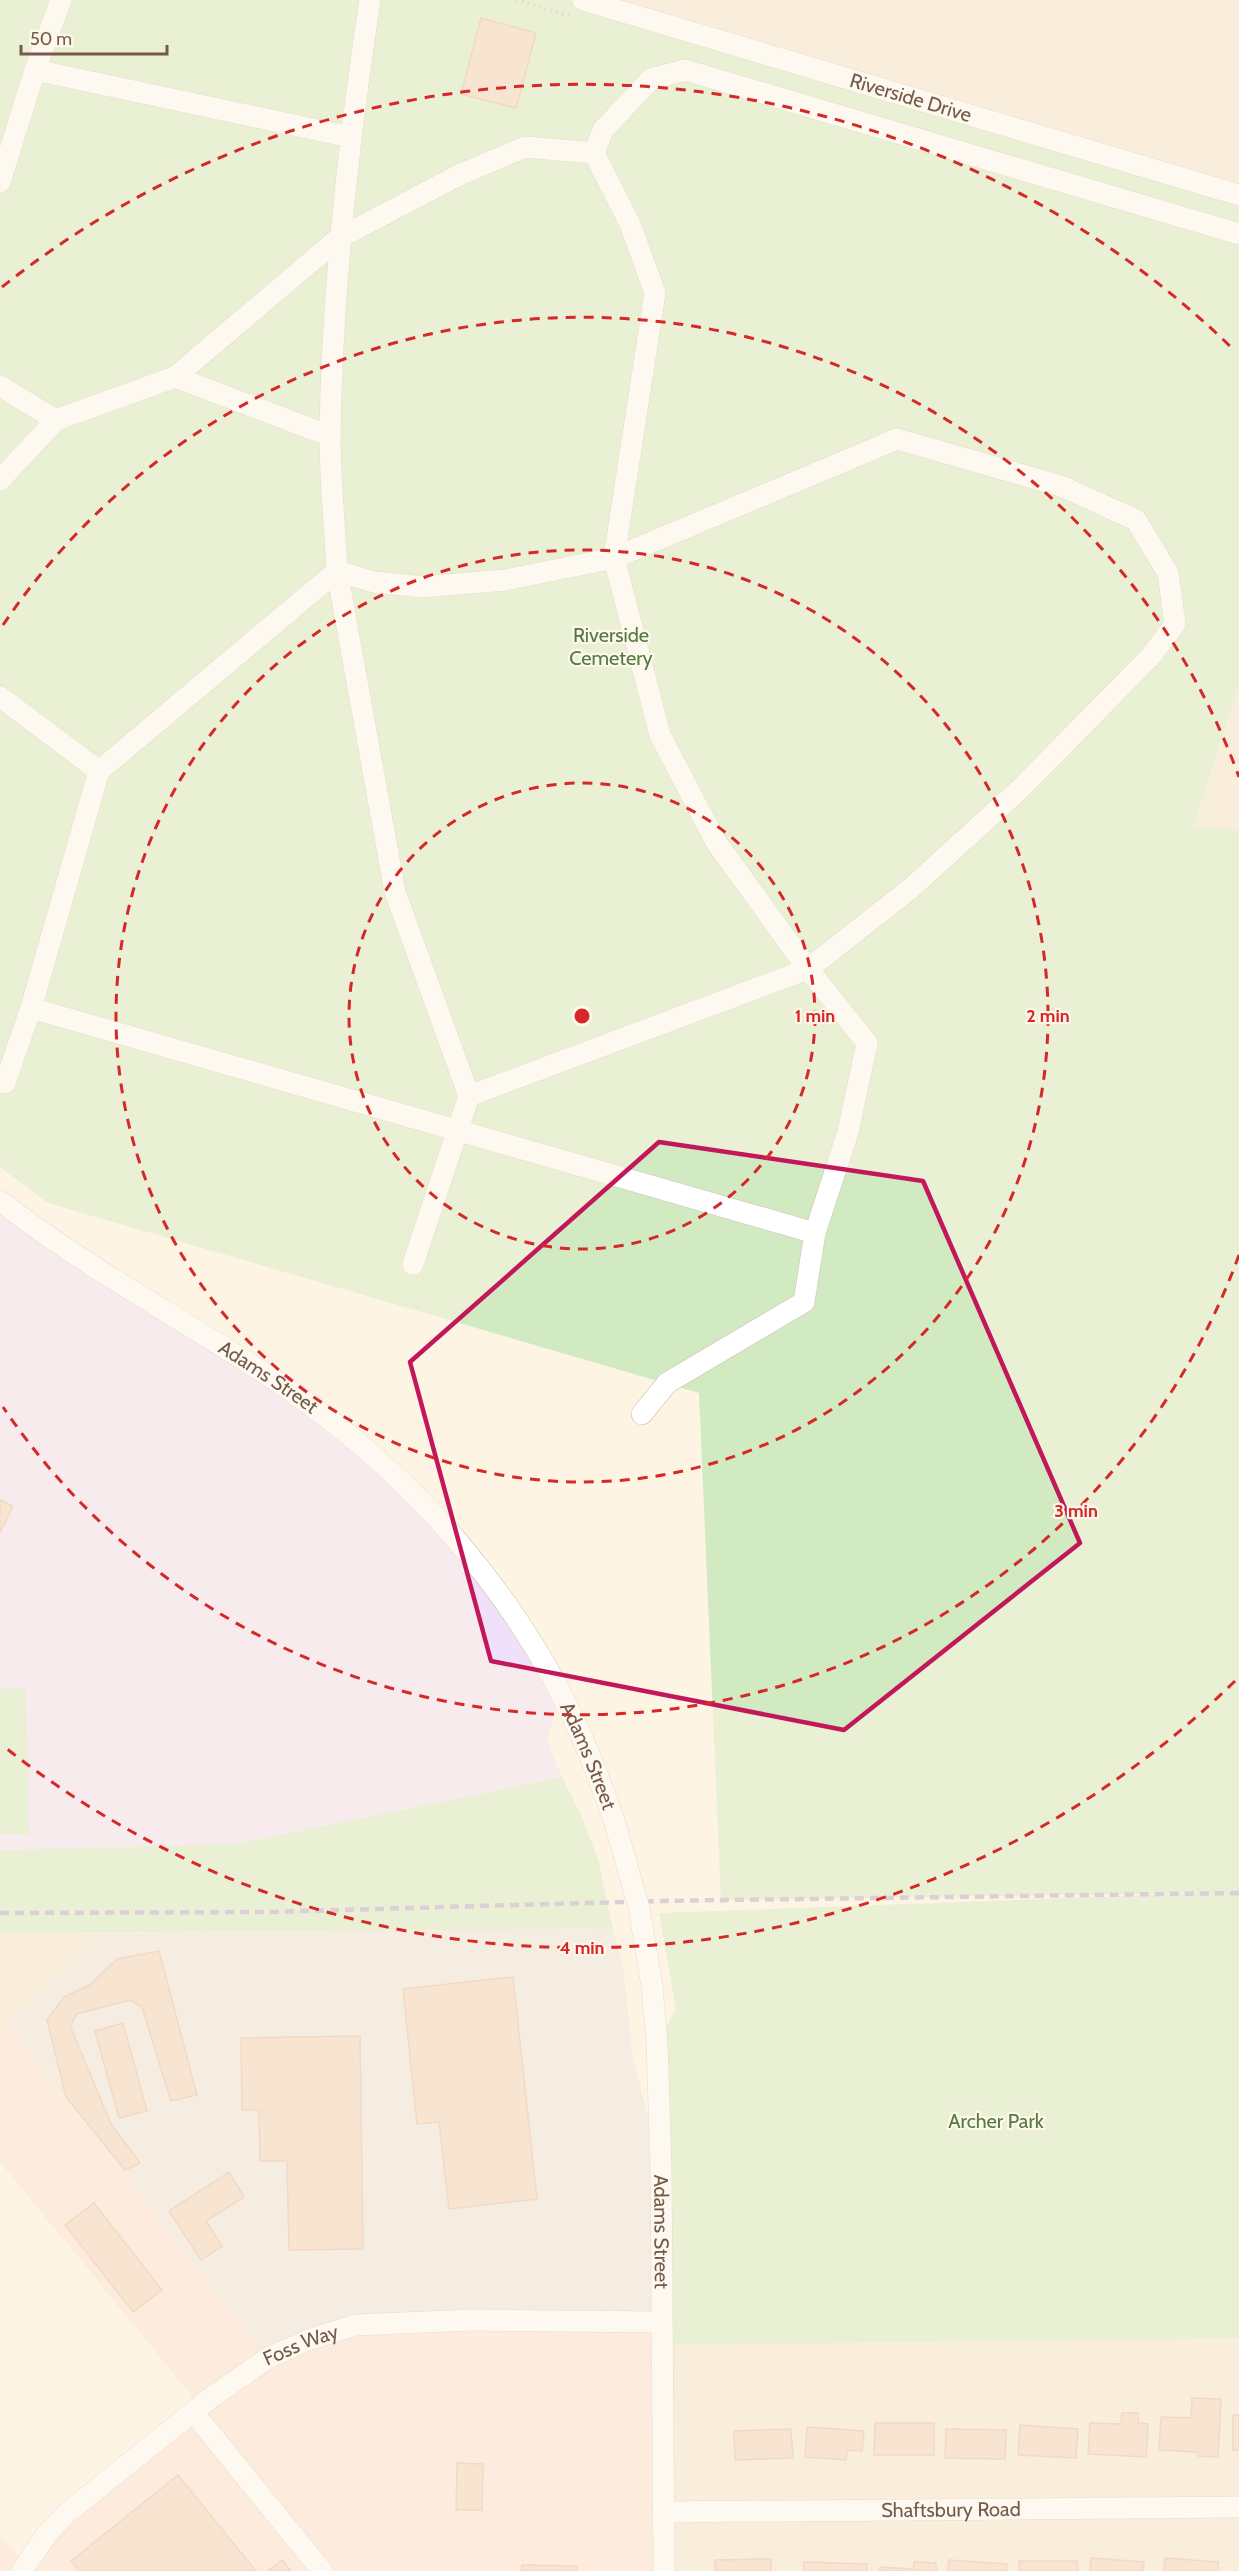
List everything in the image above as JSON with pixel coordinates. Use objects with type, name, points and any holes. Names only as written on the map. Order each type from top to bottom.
[{"type":"street","points":[[0,182],[35,70],[61,0]]},
{"type":"street","points":[[370,0],[350,137],[339,238],[330,436],[337,571],[395,892],[469,1096],[413,1264]]},
{"type":"street","name":"Riverside Drive","points":[[583,0],[1239,195]]},
{"type":"street","points":[[35,70],[350,137]]},
{"type":"street","points":[[642,1414],[667,1383],[804,1302],[815,1233],[848,1132],[867,1043],[808,969],[716,842],[660,735],[615,558],[656,292],[630,224],[594,153],[603,130],[651,79],[685,70],[1239,234]]},
{"type":"street","points":[[0,480],[56,420],[175,377],[339,238],[459,176],[525,147],[594,153]]},
{"type":"street","points":[[175,377],[330,436]]},
{"type":"street","points":[[0,386],[56,420]]},
{"type":"street","points":[[337,571],[374,582],[423,588],[505,580],[615,558],[897,439],[1060,486],[1136,520],[1168,573],[1175,624],[1151,656],[1020,789],[910,889],[808,969],[469,1096]]},
{"type":"street","points":[[5,1083],[31,1008],[99,771],[337,571]]},
{"type":"street","points":[[0,697],[99,771]]},
{"type":"street","points":[[31,1008],[815,1233]]},
{"type":"street","name":"Adams Street","points":[[0,1201],[81,1258],[274,1380],[321,1413],[366,1449],[425,1505],[486,1576],[538,1653],[580,1734],[614,1820],[639,1908],[652,1986],[657,2044],[661,2168],[660,2322],[664,2571]]},
{"type":"street","name":"Foss Way","points":[[30,2568],[47,2534],[67,2513],[193,2412],[268,2358],[308,2340],[356,2325],[471,2320],[660,2322]]},
{"type":"street","points":[[193,2412],[322,2571]]},
{"type":"street","name":"Shaftsbury Road","points":[[663,2512],[1239,2506]]},
{"type":"highlighted area","points":[[659,1142],[923,1181],[1080,1543],[844,1730],[491,1661],[410,1362]]},
{"type":"shaded area","points":[[583,0],[1239,0],[1239,195]]},
{"type":"shaded area","points":[[1239,685],[1239,830],[1194,827]]},
{"type":"shaded area","points":[[0,1201],[284,1386],[425,1505],[560,1693],[547,1741],[562,1777],[236,1844],[0,1850]]},
{"type":"shaded area","points":[[613,1929],[623,1967],[633,2058],[661,2168],[660,2322],[356,2325],[268,2358],[8,2024],[105,1933]]},
{"type":"shaded area","points":[[0,1933],[105,1933],[0,2032]]},
{"type":"shaded area","points":[[8,2024],[268,2358],[356,2325],[660,2322],[664,2571],[0,2571],[0,2537],[26,2563],[200,2406],[0,2162],[0,2032]]},
{"type":"shaded area","points":[[1239,2338],[1239,2571],[664,2571],[661,2345]]},
{"type":"green space","name":"Riverside Cemetery","points":[[0,0],[583,0],[1239,195],[1239,685],[1194,826],[1239,830],[1239,2338],[661,2345],[657,2044],[676,2009],[659,1913],[1210,1893],[721,1900],[699,1393],[48,1203],[0,1167]]},
{"type":"green space","points":[[0,1689],[26,1689],[29,1834],[0,1834]]},
{"type":"green space","points":[[562,1777],[581,1815],[598,1859],[613,1929],[0,1933],[0,1850],[236,1844]]},
{"type":"building","points":[[481,18],[536,33],[516,108],[461,94]]},
{"type":"building","points":[[0,1500],[13,1506],[0,1533]]},
{"type":"building","points":[[159,1951],[197,2095],[171,2101],[142,2007],[130,2000],[77,2014],[70,2026],[111,2124],[140,2163],[125,2170],[66,2097],[47,2020],[64,1997],[90,1985],[117,1959]]},
{"type":"building","points":[[513,1977],[537,2199],[449,2209],[439,2122],[417,2124],[403,1989]]},
{"type":"building","points":[[123,2023],[147,2111],[119,2118],[95,2031]]},
{"type":"building","points":[[360,2036],[363,2249],[289,2250],[287,2161],[260,2161],[259,2110],[242,2110],[241,2038]]},
{"type":"building","points":[[229,2172],[244,2197],[206,2221],[222,2246],[201,2260],[169,2211]]},
{"type":"building","points":[[94,2203],[162,2290],[133,2312],[65,2225]]},
{"type":"building","points":[[1192,2398],[1221,2399],[1218,2457],[1198,2456],[1198,2452],[1159,2450],[1161,2417],[1191,2418]]},
{"type":"building","points":[[1122,2413],[1138,2413],[1138,2423],[1148,2424],[1146,2457],[1088,2454],[1090,2423],[1121,2424]]},
{"type":"building","points":[[1233,2415],[1239,2415],[1239,2450],[1233,2450]]},
{"type":"building","points":[[875,2423],[934,2423],[934,2455],[874,2455]]},
{"type":"building","points":[[1020,2425],[1078,2429],[1076,2458],[1018,2455]]},
{"type":"building","points":[[807,2427],[864,2431],[862,2451],[847,2450],[846,2460],[805,2457]]},
{"type":"building","points":[[791,2429],[793,2458],[735,2460],[734,2431]]},
{"type":"building","points":[[946,2429],[1006,2430],[1005,2459],[945,2458]]},
{"type":"building","points":[[457,2463],[483,2464],[482,2510],[456,2510]]},
{"type":"building","points":[[178,2475],[256,2571],[79,2571],[71,2561]]},
{"type":"building","points":[[1091,2558],[1144,2562],[1143,2571],[1090,2571]]},
{"type":"building","points":[[1165,2558],[1218,2562],[1218,2571],[1164,2571]]},
{"type":"building","points":[[771,2559],[771,2571],[715,2571],[715,2560]]},
{"type":"building","points":[[282,2560],[291,2571],[268,2571]]},
{"type":"building","points":[[949,2560],[1007,2564],[1007,2571],[948,2571]]},
{"type":"building","points":[[1019,2561],[1077,2561],[1078,2571],[1019,2571]]},
{"type":"building","points":[[804,2562],[867,2564],[867,2571],[804,2571]]},
{"type":"building","points":[[914,2562],[936,2563],[936,2571],[880,2571],[880,2567],[913,2569]]},
{"type":"building","points":[[522,2565],[577,2566],[577,2571],[521,2571]]},
{"type":"railway","points":[[0,1913],[267,1912],[659,1901],[1239,1893]]},
{"type":"park label","name":"Archer Park","points":[[996,2121]]}]
